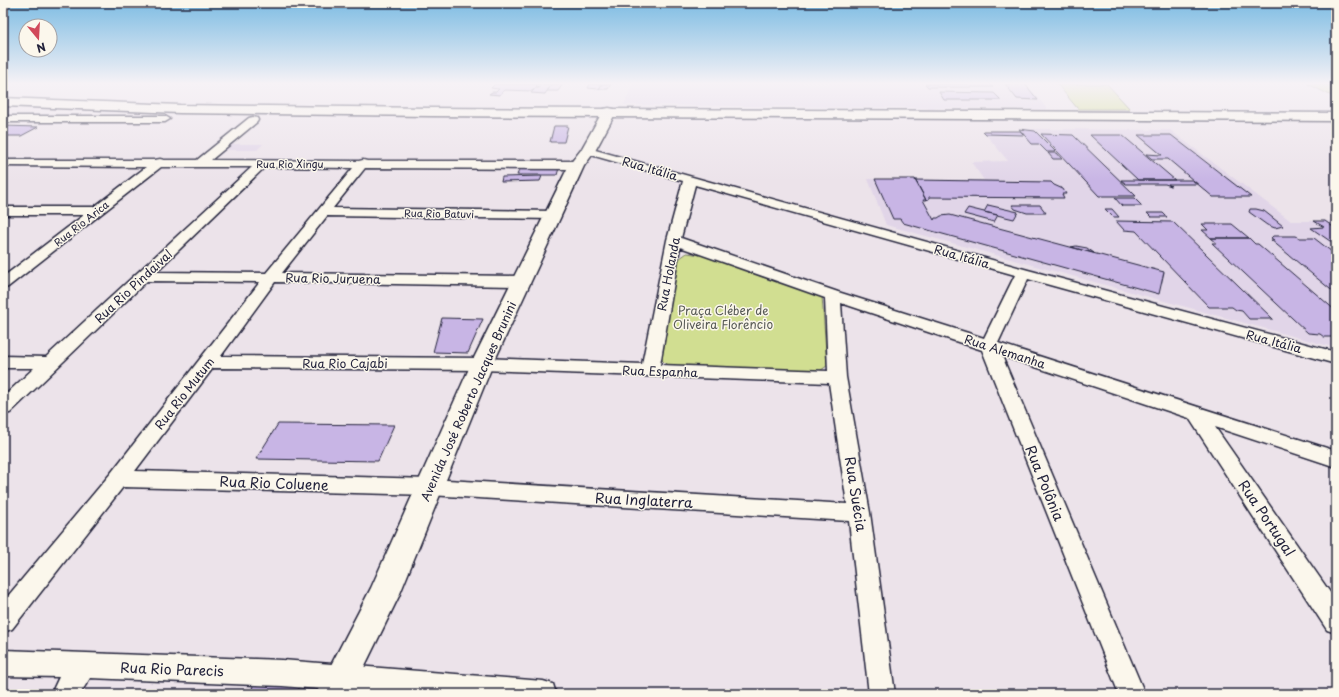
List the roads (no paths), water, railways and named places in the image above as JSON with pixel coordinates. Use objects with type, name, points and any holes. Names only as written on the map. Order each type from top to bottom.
[{"type":"main road","points":[[102,117],[253,120],[372,117]]},
{"type":"main road","points":[[564,117],[1286,121],[1318,121],[1336,117]]},
{"type":"main road","name":"Avenida José Roberto Jacques Brunini","points":[[337,686],[383,596],[482,364],[521,281],[582,158],[607,117]]},
{"type":"main road","points":[[1318,121],[1336,126]]},
{"type":"street","points":[[3,119],[165,119]]},
{"type":"street","points":[[201,163],[253,120]]},
{"type":"street","name":"Rua Rio Xingu","points":[[3,163],[160,162],[262,164],[582,158]]},
{"type":"street","name":"Rua Itália","points":[[582,158],[690,179],[1023,273],[1336,358]]},
{"type":"street","name":"Rua Rio Arica","points":[[7,278],[160,162]]},
{"type":"street","points":[[3,173],[20,163]]},
{"type":"street","name":"Rua Rio Mutum","points":[[3,621],[118,479],[271,278],[325,212],[362,163]]},
{"type":"street","name":"Rua Rio Pindaival","points":[[3,408],[262,164]]},
{"type":"street","name":"Rua Holanda","points":[[650,370],[674,240],[690,179]]},
{"type":"street","points":[[3,211],[97,211]]},
{"type":"street","name":"Rua Rio Batuvi","points":[[325,212],[553,215]]},
{"type":"street","name":"Rua Alemanha","points":[[674,240],[833,295],[1336,460]]},
{"type":"street","points":[[989,345],[1023,273]]},
{"type":"street","name":"Rua Rio Juruena","points":[[144,276],[521,281]]},
{"type":"street","name":"Rua Suécia","points":[[833,295],[837,377],[859,513],[882,694]]},
{"type":"street","name":"Rua Polônia","points":[[989,345],[1132,694]]},
{"type":"street","points":[[3,362],[51,362]]},
{"type":"street","name":"Rua Rio Cajabi","points":[[208,362],[482,364]]},
{"type":"street","name":"Rua Espanha","points":[[482,364],[837,377]]},
{"type":"street","name":"Rua Portugal","points":[[1198,415],[1336,622]]},
{"type":"street","name":"Rua Rio Coluene","points":[[118,479],[430,487]]},
{"type":"street","name":"Rua Inglaterra","points":[[430,487],[859,513]]},
{"type":"street","name":"Rua Rio Parecis","points":[[3,663],[282,673],[337,686],[543,694]]},
{"type":"street","points":[[64,694],[83,665]]},
{"type":"park label","name":"Praça Cléber de Oliveira Florêncio","points":[[723,317]]}]
